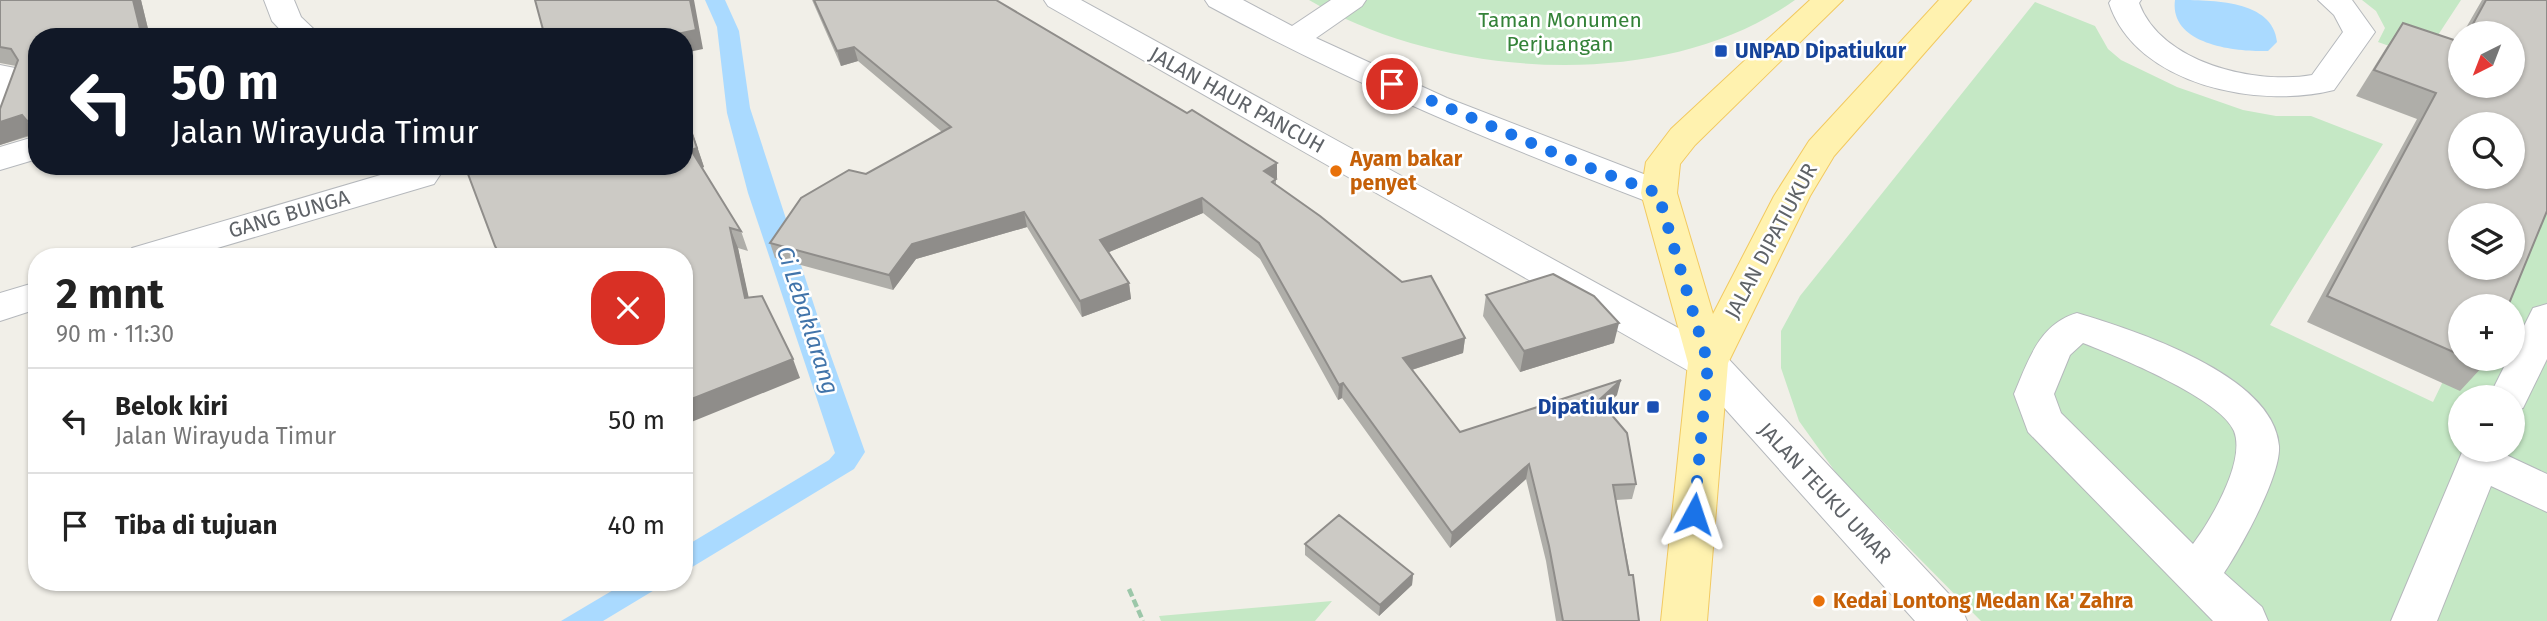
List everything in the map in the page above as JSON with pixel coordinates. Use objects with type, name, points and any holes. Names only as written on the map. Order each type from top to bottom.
[{"type":"main road","name":"JALAN DIPATIUKUR","points":[[1684,621],[1708,363],[1658,193],[1663,162],[1683,137],[1828,0]]},
{"type":"main road","name":"JALAN DIPATIUKUR","points":[[1708,363],[1792,196],[1821,149],[1956,0]]},
{"type":"street","points":[[279,0],[292,28]]},
{"type":"street","name":"JALAN HAUR PANCUH","points":[[1059,0],[1708,363]]},
{"type":"street","points":[[1220,0],[1293,40],[1454,111],[1658,193]]},
{"type":"street","points":[[1293,40],[1351,0]]},
{"type":"street","points":[[2126,0],[2124,3],[2132,26],[2157,49],[2195,69],[2241,83],[2286,88],[2323,83],[2359,32],[2346,10],[2333,0]]},
{"type":"street","points":[[0,75],[14,77],[0,120]]},
{"type":"street","points":[[0,159],[28,150]]},
{"type":"street","name":"GANG BUNGA","points":[[175,248],[423,175]]},
{"type":"street","points":[[0,307],[28,298]]},
{"type":"street","points":[[2515,385],[2547,318]]},
{"type":"street","points":[[2196,576],[2227,533],[2249,484],[2259,448],[2250,420],[2227,397],[2182,372],[2098,332],[2077,327],[2054,347],[2034,394],[2043,421],[2196,576],[2245,621]]},
{"type":"street","name":"JALAN TEUKU UMAR","points":[[1708,363],[1944,621]]},
{"type":"street","points":[[2414,621],[2478,462]]},
{"type":"street","points":[[2493,462],[2547,494]]},
{"type":"path","points":[[1129,589],[1143,621]]},
{"type":"green space","name":"Taman Monumen Perjuangan","points":[[1309,0],[1795,0],[1742,30],[1683,51],[1619,62],[1554,65],[1488,60],[1423,47],[1363,27]]},
{"type":"green space","points":[[2362,0],[2461,0],[2423,58],[2378,42],[2385,28],[2376,11]]},
{"type":"green space","points":[[2035,2],[2095,26],[2108,49],[2121,60],[2177,87],[2243,110],[2276,116],[2311,116],[2383,144],[2270,325],[2433,402],[2448,371],[2525,371],[2525,294],[2490,294],[2503,280],[2525,280],[2525,246],[2547,207],[2547,621],[1981,621],[1839,477],[1799,421],[1781,368],[1781,331],[1800,296]]},
{"type":"green space","points":[[1332,601],[1315,621],[1161,621],[1159,616]]},
{"type":"water","name":"Ci Lebaklarang","points":[[705,0],[725,0],[739,31],[750,108],[826,342],[865,452],[854,469],[693,567],[693,542],[829,460],[835,453],[748,193],[727,113],[717,27]]},
{"type":"water","points":[[2175,0],[2223,2],[2253,10],[2273,28],[2277,42],[2268,51],[2239,50],[2207,43],[2182,27],[2176,15]]},
{"type":"water","points":[[612,591],[653,591],[603,621],[561,621]]},
{"type":"building","points":[[0,0],[133,0],[140,28],[28,28],[27,121],[22,115],[0,122],[0,109],[18,60],[11,49],[0,47]]},
{"type":"building","points":[[535,0],[690,0],[696,30],[693,31],[693,28],[543,28]]},
{"type":"building","points":[[814,0],[996,0],[1187,113],[1192,110],[1277,163],[1264,171],[1276,179],[1272,182],[1320,216],[1402,282],[1431,276],[1465,338],[1403,358],[1460,432],[1621,380],[1599,400],[1627,433],[1636,484],[1613,485],[1629,575],[1633,575],[1639,621],[1563,621],[1549,546],[1529,464],[1452,533],[1343,383],[1339,385],[1259,243],[1202,198],[1100,240],[1129,283],[1080,301],[1024,212],[912,244],[889,275],[770,243],[801,198],[849,170],[866,174],[951,127],[854,47],[837,51]]},
{"type":"building","points":[[2486,0],[2547,0],[2547,211],[2525,265],[2525,203],[2448,203],[2448,280],[2519,280],[2513,294],[2448,294],[2448,350],[2327,296],[2436,93],[2374,70],[2403,23],[2448,38],[2448,98],[2525,98],[2525,21],[2475,21]]},
{"type":"building","points":[[693,153],[741,231],[730,228],[745,298],[762,296],[793,359],[693,398],[693,248],[495,246],[468,175],[693,175]]},
{"type":"building","points":[[1553,274],[1594,296],[1619,323],[1524,351],[1486,295]]},
{"type":"building","points":[[1339,515],[1413,574],[1380,605],[1305,544]]},
{"type":"place","name":"UNPAD Dipatiukur","points":[[1721,51]]},
{"type":"place","name":"Ayam bakar penyet","points":[[1336,171]]},
{"type":"place","name":"Dipatiukur","points":[[1653,407]]},
{"type":"place","name":"Kedai Lontong Medan Ka' Zahra","points":[[1819,601]]},
{"type":"route","points":[[1392,84],[1590,168],[1658,193],[1708,363],[1694,514]]}]
